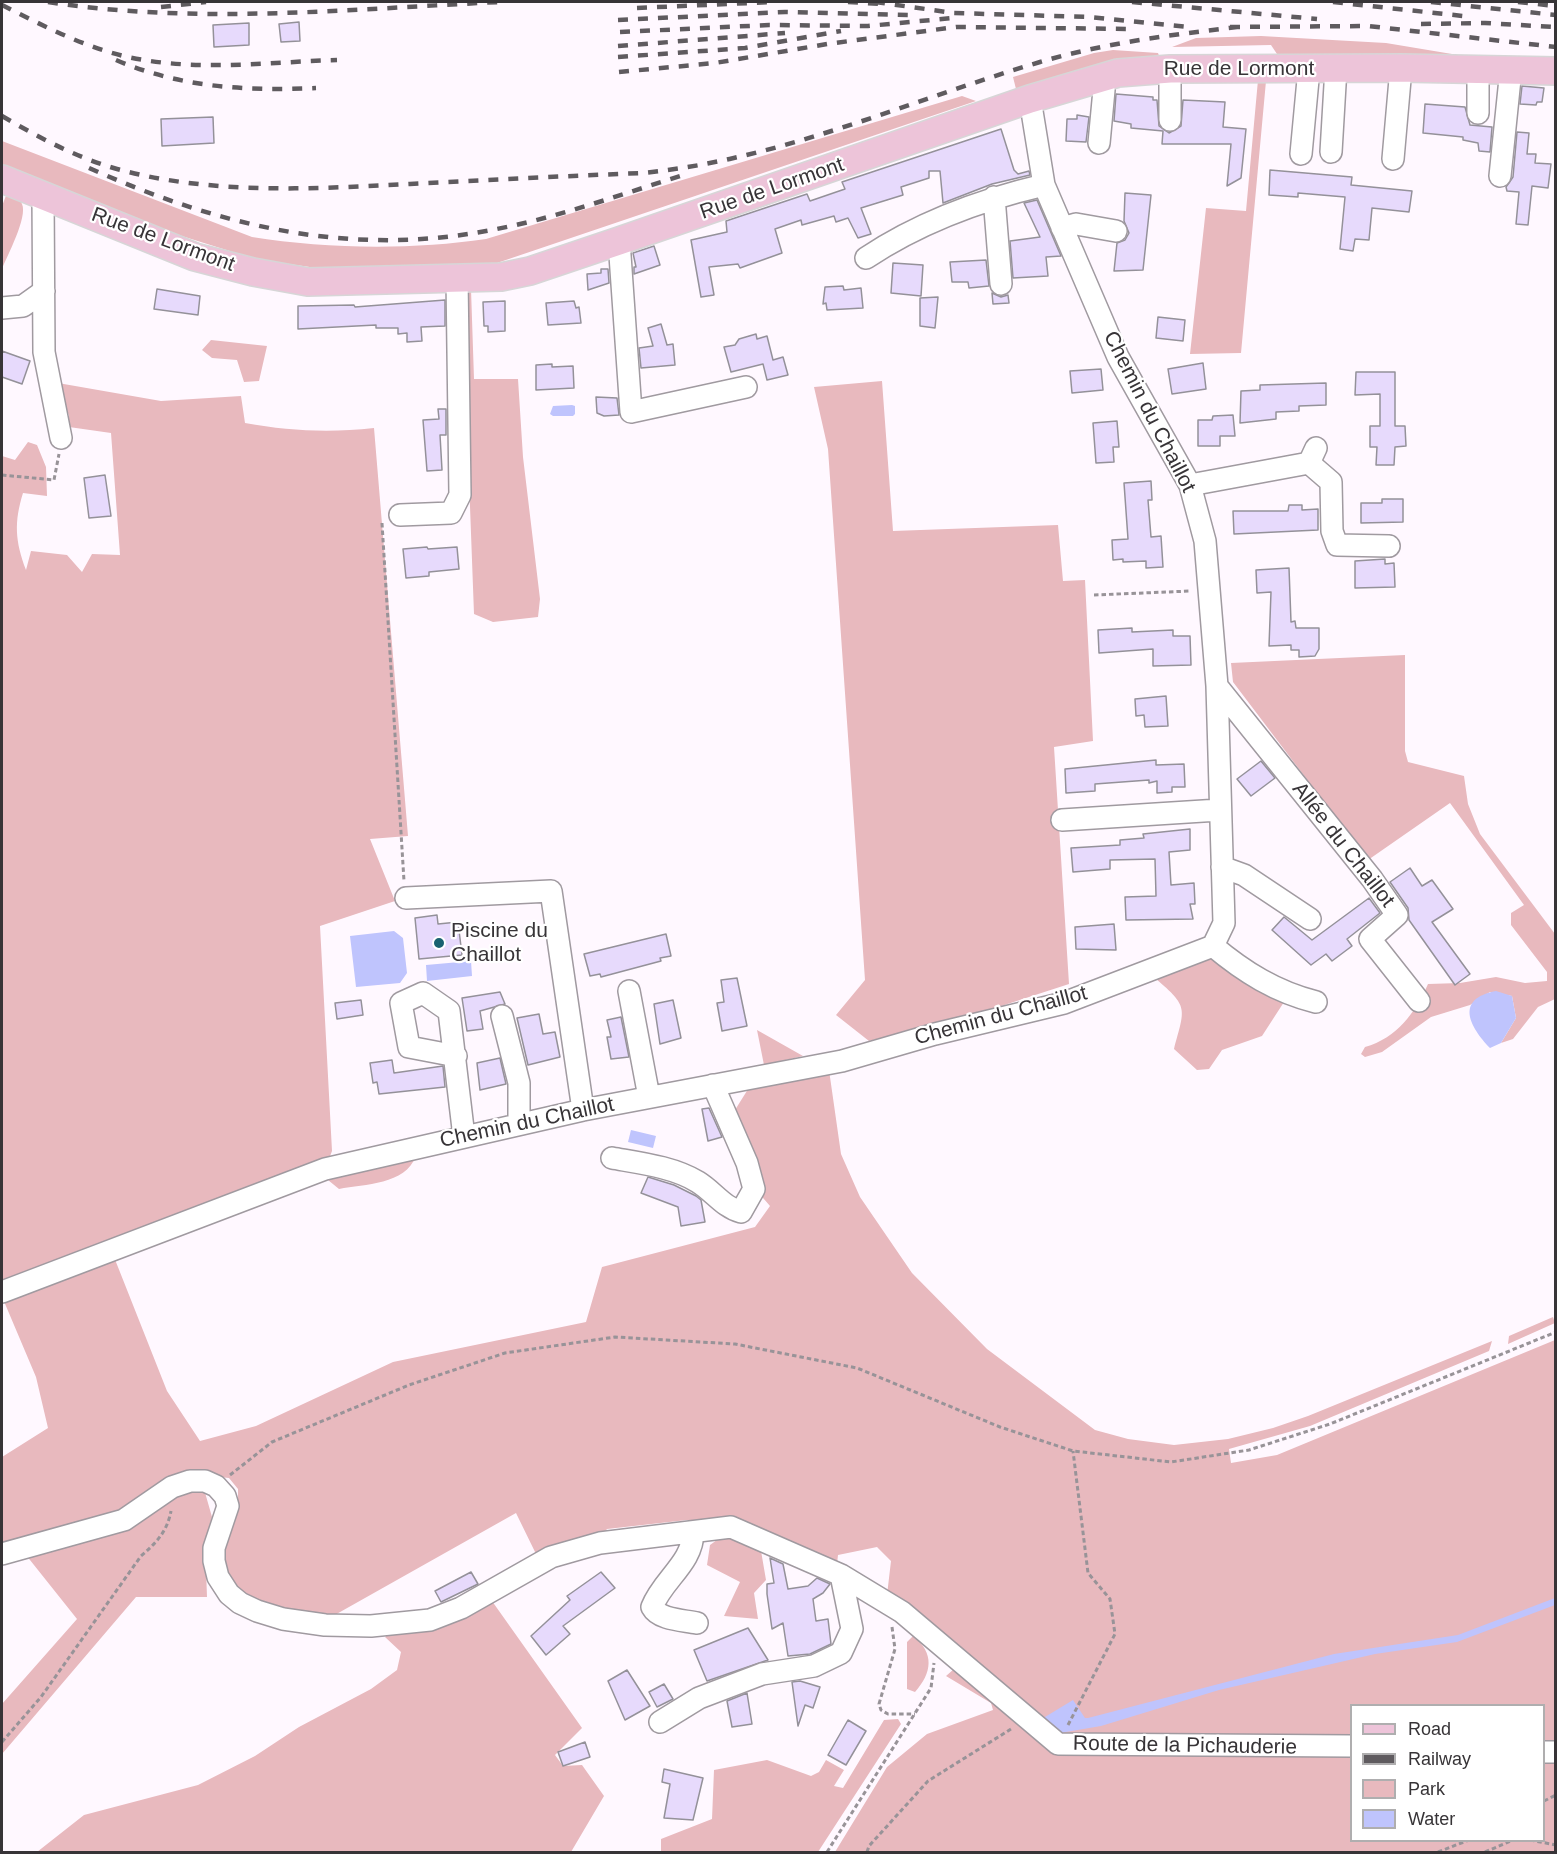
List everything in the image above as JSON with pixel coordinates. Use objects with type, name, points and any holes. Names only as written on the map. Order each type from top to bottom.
[{"type":"main road","name":"Rue de Lormont","points":[[2,178],[195,257],[253,272],[308,282],[501,277],[530,271],[1030,99],[1102,77],[1142,70],[1170,69],[1478,68],[1556,71]]},
{"type":"street","points":[[1331,152],[1336,68]]},
{"type":"street","points":[[1393,159],[1401,68]]},
{"type":"street","points":[[1478,68],[1478,113]]},
{"type":"street","points":[[1170,69],[1170,120]]},
{"type":"street","points":[[1301,154],[1309,69]]},
{"type":"street","points":[[1500,176],[1511,69]]},
{"type":"street","points":[[1099,143],[1104,90],[1102,77]]},
{"type":"street","name":"Chemin du Chaillot","points":[[2,1292],[325,1168],[583,1110],[842,1061],[935,1034],[1064,1003],[1213,946],[1224,923],[1217,686],[1205,541],[1190,485],[1118,357],[1044,185],[1030,99]]},
{"type":"street","points":[[866,258],[890,242],[929,223],[994,196],[1044,185]]},
{"type":"street","points":[[43,195],[44,352],[61,438]]},
{"type":"street","points":[[994,196],[1001,284]]},
{"type":"street","points":[[1062,228],[1076,224],[1116,231]]},
{"type":"street","points":[[619,241],[631,412],[746,387]]},
{"type":"street","points":[[400,515],[451,513],[460,495],[457,278]]},
{"type":"street","points":[[4,309],[23,306],[44,291]]},
{"type":"street","points":[[1190,485],[1313,455],[1331,482],[1332,531],[1336,545],[1389,546]]},
{"type":"street","name":"Allée du Chaillot","points":[[1217,686],[1372,879],[1397,915],[1370,939],[1419,1001]]},
{"type":"street","points":[[1062,820],[1219,810]]},
{"type":"street","points":[[1222,867],[1244,874],[1310,919]]},
{"type":"street","points":[[406,898],[551,891],[583,1110]]},
{"type":"street","points":[[1213,946],[1242,971],[1293,996],[1316,1002]]},
{"type":"street","points":[[629,991],[649,1097]]},
{"type":"street","points":[[501,1017],[519,1083],[519,1124]]},
{"type":"street","points":[[456,1056],[464,1137]]},
{"type":"street","points":[[612,1158],[652,1165],[698,1182],[730,1209],[741,1212],[754,1189],[747,1163],[713,1085]]},
{"type":"street","points":[[2,1554],[124,1520],[172,1488],[190,1481],[205,1481],[216,1486]]},
{"type":"street","name":"Route de la Pichauderie","points":[[216,1486],[225,1496],[228,1506],[214,1548],[218,1577],[229,1594],[240,1604],[284,1619],[325,1625],[371,1626],[430,1620],[461,1608],[551,1557],[600,1543],[731,1527],[841,1575],[902,1612],[937,1644],[1058,1744],[1350,1746]]},
{"type":"street","points":[[693,1532],[693,1544],[682,1565],[656,1598],[652,1607],[664,1616],[697,1623]]},
{"type":"street","points":[[660,1722],[699,1698],[762,1674],[814,1666],[841,1653],[852,1629],[841,1575]]},
{"type":"path","points":[[2,475],[54,480],[61,438]]},
{"type":"path","points":[[400,515],[382,518],[406,898]]},
{"type":"path","points":[[1094,595],[1210,591]]},
{"type":"path","points":[[216,1486],[272,1442],[409,1385],[505,1353],[615,1338],[735,1344],[857,1368],[1000,1427],[1073,1450],[1171,1462],[1249,1450],[1330,1424],[1556,1332]]},
{"type":"path","points":[[1058,1744],[1115,1634],[1110,1599],[1088,1573],[1073,1450]]},
{"type":"path","points":[[2,1742],[41,1697],[141,1556],[158,1542],[169,1524],[172,1508]]},
{"type":"path","points":[[882,1600],[895,1649],[879,1704],[881,1710],[888,1714],[915,1714]]},
{"type":"path","points":[[827,1852],[931,1688],[937,1644]]},
{"type":"path","points":[[867,1852],[869,1846],[928,1781],[1026,1719]]},
{"type":"path","points":[[1438,1852],[1464,1842]]},
{"type":"path","points":[[1485,1852],[1508,1842]]},
{"type":"path","points":[[1540,1842],[1556,1845]]},
{"type":"green space","points":[[1261,36],[1386,43],[1482,59],[1279,57],[1271,45],[1172,47],[1196,38]]},
{"type":"green space","points":[[1113,50],[1158,53],[1161,61],[1094,66],[1016,89],[1013,77],[1094,53]]},
{"type":"green space","points":[[1258,80],[1266,81],[1241,353],[1190,354],[1206,208],[1246,211]]},
{"type":"green space","points":[[962,96],[976,101],[494,264],[330,270],[255,259],[169,232],[2,167],[2,141],[252,237],[309,244],[369,247],[458,243],[486,239]]},
{"type":"green space","points":[[7,193],[20,200],[23,210],[20,227],[2,269],[2,206]]},
{"type":"green space","points":[[471,289],[474,379],[518,379],[523,457],[540,599],[538,617],[493,622],[474,614],[462,291]]},
{"type":"green space","points":[[211,340],[267,346],[259,381],[244,382],[237,360],[212,358],[202,350]]},
{"type":"green space","points":[[882,381],[893,531],[1058,525],[1063,581],[1085,580],[1093,741],[1054,747],[1069,984],[989,1010],[869,1041],[836,1015],[865,980],[828,449],[814,387]]},
{"type":"green space","points":[[58,383],[161,401],[241,396],[245,423],[261,426],[325,431],[374,428],[408,836],[370,839],[395,901],[320,926],[332,1151],[325,1169],[2,1292],[2,456],[15,460],[28,442],[37,445],[46,467],[47,496],[23,493],[18,513],[18,541],[26,570],[31,551],[67,555],[82,572],[92,554],[120,555],[111,433],[69,427],[69,416]]},
{"type":"green space","points":[[1405,655],[1405,751],[1408,762],[1464,776],[1468,804],[1480,834],[1555,934],[1555,999],[1538,1007],[1513,1039],[1501,1043],[1516,1018],[1512,996],[1490,992],[1470,1005],[1431,1017],[1382,1052],[1365,1057],[1361,1054],[1365,1047],[1387,1037],[1404,1023],[1428,984],[1460,983],[1496,977],[1525,983],[1547,981],[1547,972],[1511,925],[1511,913],[1524,905],[1450,803],[1368,860],[1233,682],[1231,663]]},
{"type":"green space","points":[[1210,958],[1284,1002],[1262,1036],[1222,1050],[1209,1069],[1197,1070],[1174,1049],[1182,1009],[1174,996],[1156,979]]},
{"type":"green space","points":[[757,1030],[803,1056],[764,1065]]},
{"type":"green space","points":[[829,1070],[841,1154],[860,1197],[912,1273],[987,1349],[1095,1430],[1128,1439],[1174,1445],[1228,1439],[1273,1428],[1308,1416],[1492,1341],[1489,1351],[1310,1426],[1229,1449],[1231,1463],[1277,1455],[1555,1340],[1555,1746],[1545,1746],[1545,1704],[1350,1704],[1350,1738],[1054,1734],[965,1650],[887,1595],[891,1561],[877,1547],[838,1555],[837,1564],[729,1522],[687,1520],[607,1529],[601,1537],[537,1556],[516,1513],[333,1616],[289,1612],[250,1601],[234,1589],[222,1565],[221,1547],[238,1500],[238,1489],[229,1478],[200,1475],[212,1517],[205,1541],[207,1597],[136,1597],[2,1754],[2,1704],[77,1619],[26,1555],[2,1558],[2,1457],[48,1428],[36,1377],[3,1299],[114,1257],[167,1391],[200,1441],[256,1426],[393,1362],[586,1322],[602,1267],[755,1227],[770,1206],[744,1176],[730,1118],[750,1086]]},
{"type":"green space","points":[[416,1156],[411,1166],[403,1173],[383,1182],[339,1189],[328,1180]]},
{"type":"green space","points":[[1553,1317],[1555,1323],[1508,1344],[1509,1336]]},
{"type":"green space","points":[[728,1532],[760,1545],[766,1580],[754,1593],[758,1619],[724,1616],[740,1582],[707,1565],[710,1545]]},
{"type":"green space","points":[[487,1594],[582,1728],[555,1755],[563,1766],[582,1765],[604,1796],[571,1852],[37,1852],[84,1815],[198,1785],[255,1756],[299,1727],[371,1689],[397,1670],[401,1652],[385,1637],[402,1625]]},
{"type":"green space","points":[[913,1636],[925,1649],[929,1663],[925,1678],[915,1692],[907,1689],[907,1642]]},
{"type":"green space","points":[[954,1669],[1046,1749],[1350,1751],[1350,1842],[1545,1842],[1545,1756],[1555,1757],[1555,1852],[835,1852],[887,1767],[927,1734],[993,1710],[991,1703],[946,1676]]},
{"type":"green space","points":[[898,1719],[901,1724],[818,1852],[661,1852],[661,1839],[712,1819],[714,1770],[767,1760],[811,1776],[819,1772],[826,1760],[844,1770],[834,1786],[843,1788],[884,1720]]},
{"type":"water","points":[[553,406],[575,406],[573,416],[550,414]]},
{"type":"water","points":[[394,931],[403,938],[407,973],[400,983],[356,987],[350,936]]},
{"type":"water","points":[[471,961],[472,976],[427,981],[426,965]]},
{"type":"water","points":[[1496,991],[1512,996],[1516,1018],[1501,1043],[1490,1048],[1472,1023],[1470,1007],[1483,995]]},
{"type":"water","points":[[631,1130],[656,1136],[653,1148],[628,1142]]},
{"type":"water","points":[[1555,1598],[1555,1605],[1457,1642],[1375,1654],[1219,1690],[1101,1726],[1054,1734],[1040,1720],[1073,1700],[1085,1718],[1088,1718],[1334,1654],[1458,1635]]},
{"type":"building","points":[[299,22],[300,41],[281,42],[279,24]]},
{"type":"building","points":[[249,23],[249,45],[214,47],[213,25]]},
{"type":"building","points":[[1522,86],[1544,88],[1542,102],[1537,102],[1536,105],[1520,104]]},
{"type":"building","points":[[1116,94],[1153,97],[1153,100],[1157,100],[1159,126],[1169,133],[1181,126],[1183,100],[1225,102],[1223,127],[1246,129],[1241,178],[1227,186],[1231,144],[1162,144],[1163,131],[1131,128],[1131,124],[1114,121]]},
{"type":"building","points":[[1425,104],[1465,107],[1470,125],[1492,127],[1490,152],[1479,151],[1478,143],[1463,140],[1463,137],[1423,133]]},
{"type":"building","points":[[1077,115],[1089,117],[1086,142],[1066,141],[1067,119],[1077,119]]},
{"type":"building","points":[[213,117],[214,143],[162,146],[161,119]]},
{"type":"building","points":[[1001,129],[1014,170],[1018,174],[1029,171],[1030,175],[992,184],[943,203],[940,171],[929,171],[929,178],[901,187],[903,195],[861,208],[871,234],[858,238],[848,218],[836,222],[834,216],[802,225],[801,220],[775,229],[782,253],[740,268],[738,264],[709,267],[714,295],[701,297],[691,240],[727,232],[726,221],[807,194],[810,201],[845,189],[842,182]]},
{"type":"building","points":[[1517,132],[1529,133],[1527,154],[1536,154],[1535,163],[1551,164],[1548,188],[1532,186],[1528,225],[1516,224],[1519,192],[1507,191],[1506,187],[1513,177]]},
{"type":"building","points":[[1270,170],[1352,177],[1351,185],[1412,191],[1409,212],[1372,208],[1369,240],[1355,239],[1353,251],[1340,249],[1345,197],[1298,193],[1298,197],[1269,195]]},
{"type":"building","points":[[1125,193],[1151,195],[1143,270],[1114,271],[1117,243],[1125,240],[1129,233],[1124,221]]},
{"type":"building","points":[[1037,200],[1061,256],[1046,257],[1048,276],[1013,278],[1010,241],[1040,237],[1024,203]]},
{"type":"building","points":[[654,246],[660,265],[634,274],[634,267],[636,267],[633,253]]},
{"type":"building","points":[[986,260],[989,286],[969,288],[968,282],[952,282],[950,262]]},
{"type":"building","points":[[893,263],[923,265],[921,296],[891,293]]},
{"type":"building","points":[[601,269],[608,269],[609,283],[588,290],[587,274],[601,273]]},
{"type":"building","points":[[843,286],[844,290],[861,288],[863,308],[827,310],[826,303],[823,304],[825,287]]},
{"type":"building","points":[[157,289],[200,296],[198,315],[154,309]]},
{"type":"building","points":[[992,293],[1001,297],[1008,295],[1009,303],[993,304]]},
{"type":"building","points":[[938,297],[935,328],[920,326],[920,298]]},
{"type":"building","points":[[445,300],[445,326],[421,327],[422,341],[407,342],[407,333],[398,334],[398,328],[376,328],[376,325],[298,329],[298,306],[354,305],[355,307]]},
{"type":"building","points":[[505,301],[505,331],[488,332],[488,326],[484,326],[483,302]]},
{"type":"building","points":[[574,301],[576,308],[579,307],[581,323],[548,325],[546,303]]},
{"type":"building","points":[[1158,317],[1185,320],[1183,341],[1156,338]]},
{"type":"building","points":[[661,324],[667,345],[673,344],[675,365],[641,368],[639,348],[653,346],[648,328]]},
{"type":"building","points":[[756,334],[757,339],[767,336],[773,360],[783,357],[788,375],[767,380],[763,364],[731,372],[724,347],[735,345],[739,339]]},
{"type":"building","points":[[2,351],[30,361],[22,384],[2,377]]},
{"type":"building","points":[[1203,363],[1206,389],[1172,394],[1168,369]]},
{"type":"building","points":[[552,364],[552,367],[573,366],[574,388],[536,390],[536,365]]},
{"type":"building","points":[[1101,369],[1103,390],[1072,393],[1070,371]]},
{"type":"building","points":[[1356,372],[1395,372],[1395,426],[1405,426],[1406,446],[1395,447],[1394,465],[1376,465],[1377,447],[1370,447],[1370,426],[1380,426],[1380,394],[1355,395]]},
{"type":"building","points":[[1326,383],[1326,405],[1299,406],[1299,411],[1276,412],[1276,419],[1240,423],[1241,391],[1260,390],[1260,385]]},
{"type":"building","points":[[596,397],[617,398],[619,415],[604,416],[597,413]]},
{"type":"building","points":[[438,409],[446,409],[446,435],[440,435],[442,470],[427,471],[423,420],[439,419]]},
{"type":"building","points":[[1233,415],[1235,436],[1220,436],[1220,446],[1198,446],[1198,420],[1212,420],[1213,416]]},
{"type":"building","points":[[1117,421],[1119,447],[1113,447],[1114,462],[1096,463],[1093,423]]},
{"type":"building","points":[[105,475],[111,516],[89,518],[84,478]]},
{"type":"building","points":[[1151,481],[1152,500],[1148,500],[1151,537],[1161,536],[1163,567],[1146,568],[1146,561],[1113,560],[1112,540],[1128,539],[1124,483]]},
{"type":"building","points":[[1382,499],[1403,499],[1403,522],[1361,523],[1361,503],[1382,503]]},
{"type":"building","points":[[1289,505],[1302,505],[1302,510],[1318,509],[1318,530],[1234,534],[1233,511],[1288,511]]},
{"type":"building","points":[[427,547],[428,549],[457,547],[459,569],[429,572],[429,576],[406,578],[403,549]]},
{"type":"building","points":[[1385,559],[1385,564],[1394,563],[1395,587],[1355,588],[1355,561]]},
{"type":"building","points":[[1289,568],[1291,622],[1295,621],[1296,628],[1319,628],[1319,649],[1315,656],[1299,657],[1299,650],[1291,650],[1291,645],[1269,646],[1271,592],[1257,593],[1256,570]]},
{"type":"building","points":[[1132,628],[1132,632],[1173,630],[1173,636],[1190,636],[1191,665],[1153,666],[1153,649],[1099,653],[1098,630]]},
{"type":"building","points":[[1166,696],[1168,726],[1145,727],[1144,715],[1136,716],[1135,699]]},
{"type":"building","points":[[1156,760],[1156,765],[1184,764],[1185,787],[1172,787],[1172,792],[1157,793],[1157,781],[1149,783],[1149,780],[1095,784],[1095,791],[1066,793],[1065,769]]},
{"type":"building","points":[[1261,761],[1275,778],[1251,796],[1237,779]]},
{"type":"building","points":[[1190,829],[1190,850],[1169,852],[1171,885],[1194,883],[1195,904],[1190,904],[1193,919],[1126,920],[1125,897],[1156,896],[1155,859],[1110,860],[1110,869],[1073,872],[1071,848],[1120,845],[1120,840],[1144,838],[1143,834]]},
{"type":"building","points":[[1410,868],[1422,886],[1432,880],[1453,909],[1432,922],[1470,974],[1455,985],[1409,920],[1408,908],[1390,882]]},
{"type":"building","points":[[1369,898],[1380,913],[1347,939],[1352,946],[1332,961],[1326,954],[1311,965],[1272,930],[1284,917],[1312,940]]},
{"type":"building","name":"Piscine du Chaillot","points":[[437,915],[438,924],[458,922],[462,955],[419,959],[415,918]]},
{"type":"building","points":[[1114,924],[1116,950],[1076,949],[1075,927]]},
{"type":"building","points":[[666,934],[671,956],[660,958],[661,961],[601,977],[600,974],[590,976],[584,954]]},
{"type":"building","points":[[737,978],[747,1026],[722,1031],[717,1003],[724,1002],[721,980]]},
{"type":"building","points":[[500,992],[505,1004],[480,1011],[483,1029],[467,1031],[462,998]]},
{"type":"building","points":[[361,1000],[363,1015],[337,1019],[335,1003]]},
{"type":"building","points":[[673,1000],[681,1038],[660,1044],[654,1004]]},
{"type":"building","points":[[539,1014],[543,1034],[555,1032],[560,1057],[528,1065],[517,1018]]},
{"type":"building","points":[[621,1017],[629,1057],[611,1059],[607,1037],[611,1037],[607,1020]]},
{"type":"building","points":[[500,1058],[506,1084],[480,1090],[477,1063]]},
{"type":"building","points":[[392,1060],[394,1073],[443,1066],[445,1087],[379,1094],[377,1082],[373,1083],[370,1063]]},
{"type":"building","points":[[709,1108],[722,1137],[708,1141],[702,1109]]},
{"type":"building","points":[[648,1177],[674,1185],[696,1196],[701,1200],[705,1222],[681,1226],[678,1207],[641,1193]]},
{"type":"building","points":[[770,1558],[783,1564],[788,1589],[808,1586],[817,1578],[830,1584],[823,1593],[813,1599],[816,1621],[828,1619],[831,1644],[810,1654],[788,1656],[783,1623],[772,1629],[767,1594],[767,1584],[774,1583]]},
{"type":"building","points":[[471,1572],[478,1584],[441,1602],[435,1591]]},
{"type":"building","points":[[601,1572],[615,1588],[563,1626],[570,1634],[546,1655],[531,1636],[570,1600],[567,1596]]},
{"type":"building","points":[[748,1628],[768,1660],[707,1681],[694,1650]]},
{"type":"building","points":[[627,1670],[650,1706],[625,1720],[608,1681]]},
{"type":"building","points":[[800,1681],[820,1687],[813,1708],[805,1705],[798,1726],[792,1682]]},
{"type":"building","points":[[664,1684],[673,1699],[657,1707],[649,1692]]},
{"type":"building","points":[[747,1693],[752,1724],[732,1727],[727,1701]]},
{"type":"building","points":[[848,1720],[866,1731],[846,1765],[828,1755]]},
{"type":"building","points":[[585,1742],[590,1757],[563,1766],[558,1752]]},
{"type":"building","points":[[664,1769],[703,1778],[693,1820],[664,1818],[670,1784],[662,1782]]},
{"type":"railway","points":[[48,2],[104,9],[217,14],[500,2]]},
{"type":"railway","points":[[161,7],[206,2]]},
{"type":"railway","points":[[637,8],[773,2]]},
{"type":"railway","points":[[848,2],[883,4]]},
{"type":"railway","points":[[875,2],[954,13],[1090,17],[1188,27]]},
{"type":"railway","points":[[1132,2],[1317,19]]},
{"type":"railway","points":[[1333,2],[1463,16]]},
{"type":"railway","points":[[1431,2],[1556,15]]},
{"type":"railway","points":[[1518,2],[1556,6]]},
{"type":"railway","points":[[2,5],[63,35],[111,53],[154,62],[232,65],[337,60]]},
{"type":"railway","points":[[618,20],[785,12],[913,15]]},
{"type":"railway","points":[[620,32],[769,25],[868,26],[952,18]]},
{"type":"railway","points":[[1421,24],[1485,23],[1554,27]]},
{"type":"railway","points":[[1230,27],[1368,26],[1556,47]]},
{"type":"railway","points":[[619,72],[715,63],[827,44],[956,27],[1132,29]]},
{"type":"railway","points":[[2,116],[86,159],[117,169],[189,183],[300,188],[642,173],[744,156],[843,127],[1064,55],[1138,40],[1237,27]]},
{"type":"railway","points":[[618,57],[745,48],[841,31]]},
{"type":"railway","points":[[618,46],[785,33]]},
{"type":"railway","points":[[116,60],[165,77],[214,86],[264,89],[316,88]]},
{"type":"railway","points":[[89,168],[185,206],[234,220],[283,231],[333,238],[383,240],[434,238],[512,226],[563,213],[687,174]]},
{"type":"place","name":"Piscine du Chaillot","points":[[439,943]]}]
